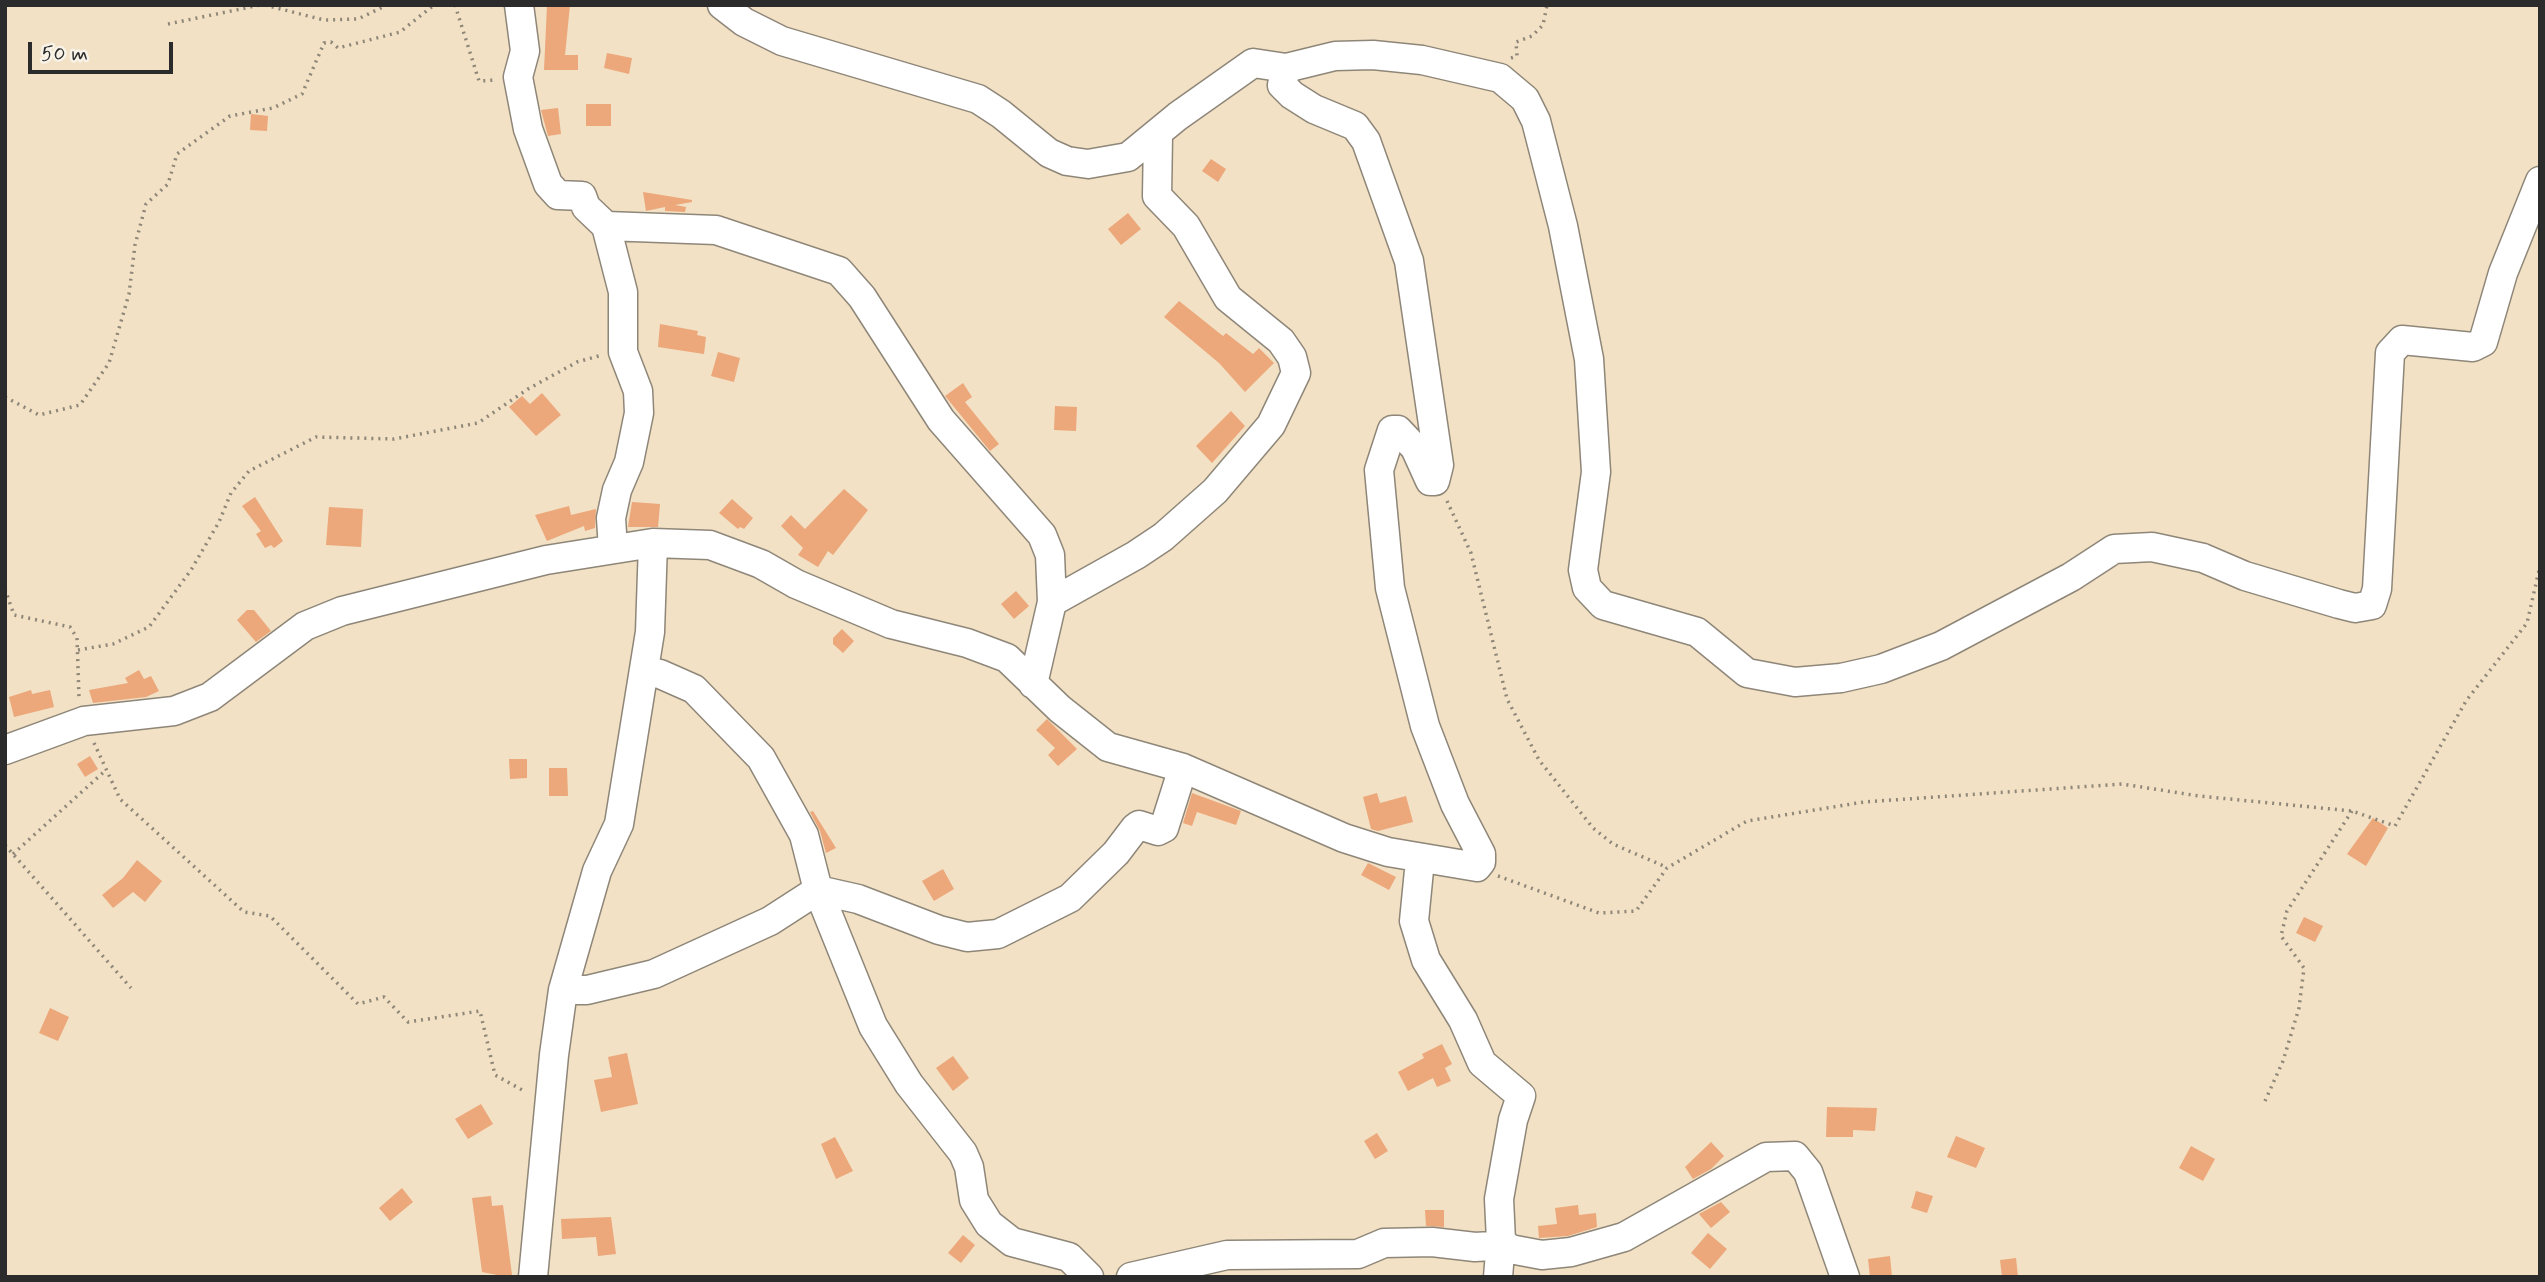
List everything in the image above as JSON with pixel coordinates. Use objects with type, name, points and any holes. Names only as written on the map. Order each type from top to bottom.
[{"type":"street","points":[[519,5],[524,51],[518,77],[528,129],[548,184],[558,195],[582,196],[586,207],[606,226],[623,292],[623,352],[638,391],[639,413],[629,462],[617,490],[611,518],[613,549]]},
{"type":"street","points":[[722,5],[744,22],[782,41],[978,99],[1049,153],[1067,161],[1098,163],[1128,157],[1178,116],[1253,63],[1286,68],[1335,57],[1373,55],[1422,60],[1500,78],[1525,99],[1536,121],[1563,226],[1590,371],[1596,472],[1583,570],[1587,588],[1603,605],[1697,632],[1747,673],[1795,682],[1841,678],[1881,669],[1941,646],[2071,577],[2114,549],[2152,547],[2203,558],[2245,576],[2347,606],[2372,605],[2377,589],[2390,353],[2402,340],[2473,347],[2483,342],[2503,273],[2540,181]]},
{"type":"street","points":[[7,746],[91,721],[174,711],[210,697],[305,626],[342,611],[547,560],[653,543],[710,545],[748,559],[796,584],[891,624],[967,643],[1007,659],[1108,747],[1183,768],[1344,838],[1420,860],[1477,867],[1481,862],[1481,854],[1455,804],[1425,726],[1390,588],[1379,470],[1392,430],[1398,430],[1415,448],[1427,476],[1435,481],[1439,465],[1409,261],[1366,141],[1355,126],[1314,108],[1282,85],[1286,68]]},
{"type":"street","points":[[1052,602],[1163,537],[1215,491],[1271,425],[1296,373],[1292,357],[1281,341],[1228,298],[1186,226],[1157,196],[1158,135]]},
{"type":"street","points":[[606,226],[716,230],[839,271],[862,297],[941,420],[1042,535],[1050,555],[1052,602],[1034,684]]},
{"type":"street","points":[[533,1277],[563,990],[597,871],[619,824],[650,632],[653,543]]},
{"type":"street","points":[[643,671],[660,674],[694,689],[761,758],[804,835],[818,890],[873,1026],[909,1084],[962,1153],[969,1167],[974,1200],[989,1224],[1012,1242],[1069,1258],[1089,1277]]},
{"type":"street","points":[[563,990],[587,990],[654,974],[770,921],[818,890],[858,899],[939,930],[967,937],[998,934],[1070,898],[1092,879],[1139,825],[1158,831],[1164,828],[1183,768]]},
{"type":"street","points":[[1420,860],[1414,921],[1426,960],[1463,1020],[1482,1063],[1521,1096],[1513,1120],[1499,1199],[1501,1241],[1498,1277]]},
{"type":"street","points":[[1501,1241],[1510,1249],[1542,1255],[1571,1252],[1610,1241],[1623,1237],[1766,1157],[1795,1156],[1808,1172],[1845,1277]]},
{"type":"street","points":[[1131,1277],[1227,1255],[1359,1254],[1384,1243],[1475,1247],[1501,1241]]},
{"type":"path","points":[[167,24],[263,5],[324,20],[358,19],[387,5]]},
{"type":"path","points":[[5,397],[39,415],[80,405],[109,363],[129,294],[135,245],[146,204],[168,184],[177,154],[230,116],[273,108],[302,94],[324,43],[331,42],[338,48],[400,32],[434,5]]},
{"type":"path","points":[[455,5],[479,80],[518,77]]},
{"type":"path","points":[[1483,74],[1500,59],[1517,56],[1516,42],[1532,36],[1543,25],[1547,5]]},
{"type":"path","points":[[78,650],[113,644],[149,627],[185,580],[219,522],[231,493],[249,471],[316,437],[394,439],[478,424],[528,388],[577,362],[623,352]]},
{"type":"path","points":[[1435,481],[1471,553],[1507,699],[1539,760],[1593,828],[1613,844],[1667,867]]},
{"type":"path","points":[[1477,867],[1599,913],[1636,911],[1667,867],[1747,821],[1864,802],[2122,784],[2199,796],[2352,811],[2395,826],[2466,701],[2527,624],[2540,566]]},
{"type":"path","points":[[5,589],[14,615],[70,626],[77,638],[77,690],[82,708],[91,721],[106,770],[120,799],[244,912],[270,916],[358,1004],[384,997],[408,1022],[480,1011],[495,1075],[550,1105]]},
{"type":"path","points":[[13,855],[106,770]]},
{"type":"path","points":[[2265,1101],[2283,1060],[2299,1008],[2304,968],[2281,936],[2287,911],[2352,811]]},
{"type":"path","points":[[5,845],[131,988]]},
{"type":"building","points":[[547,5],[570,5],[565,55],[578,55],[578,70],[544,70]]},
{"type":"building","points":[[607,53],[632,58],[629,74],[604,68]]},
{"type":"building","points":[[586,104],[611,104],[611,126],[586,126]]},
{"type":"building","points":[[558,108],[561,134],[548,136],[541,110]]},
{"type":"building","points":[[251,114],[268,116],[267,131],[250,130]]},
{"type":"building","points":[[1211,159],[1226,169],[1218,182],[1202,171]]},
{"type":"building","points":[[643,192],[692,202],[675,205],[686,207],[685,212],[665,211],[665,207],[646,211]]},
{"type":"building","points":[[1128,213],[1141,229],[1121,245],[1108,229]]},
{"type":"building","points":[[1179,301],[1223,336],[1226,333],[1253,354],[1259,348],[1274,363],[1245,392],[1219,363],[1164,317]]},
{"type":"building","points":[[660,324],[698,331],[697,335],[706,337],[704,354],[658,347]]},
{"type":"building","points":[[718,352],[740,358],[734,382],[711,376]]},
{"type":"building","points":[[963,383],[972,397],[965,402],[999,444],[990,451],[945,396]]},
{"type":"building","points":[[542,393],[561,415],[536,436],[509,407],[522,396],[530,404]]},
{"type":"building","points":[[1055,406],[1077,407],[1076,431],[1054,430]]},
{"type":"building","points":[[1231,411],[1245,426],[1212,463],[1196,446]]},
{"type":"building","points":[[844,489],[868,510],[833,555],[828,551],[818,567],[798,555],[803,548],[781,526],[791,515],[805,529]]},
{"type":"building","points":[[255,497],[283,541],[274,548],[271,545],[265,548],[256,534],[261,531],[242,506]]},
{"type":"building","points":[[732,499],[753,518],[744,529],[738,529],[719,513]]},
{"type":"building","points":[[632,502],[660,504],[658,527],[628,527]]},
{"type":"building","points":[[569,506],[571,515],[596,509],[595,528],[585,531],[584,526],[547,541],[535,515]]},
{"type":"building","points":[[329,507],[363,509],[361,547],[326,545]]},
{"type":"building","points":[[1016,591],[1029,606],[1014,619],[1001,604]]},
{"type":"building","points":[[247,610],[254,610],[271,631],[256,642],[237,620]]},
{"type":"building","points":[[842,629],[854,641],[843,653],[833,644],[833,638]]},
{"type":"building","points":[[139,670],[144,679],[151,676],[159,691],[146,697],[93,703],[89,690],[128,683],[125,678]]},
{"type":"building","points":[[31,690],[32,694],[50,690],[54,707],[14,717],[9,697]]},
{"type":"building","points":[[1047,719],[1077,749],[1058,766],[1048,755],[1055,748],[1036,730]]},
{"type":"building","points":[[90,756],[98,769],[85,777],[77,764]]},
{"type":"building","points":[[509,759],[527,759],[527,778],[510,779]]},
{"type":"building","points":[[549,768],[567,768],[568,796],[549,796]]},
{"type":"building","points":[[1192,793],[1241,811],[1236,825],[1197,812],[1192,826],[1183,823]]},
{"type":"building","points":[[1377,793],[1380,803],[1406,796],[1413,822],[1378,831],[1371,829],[1363,797]]},
{"type":"building","points":[[813,811],[836,848],[826,853],[820,831],[810,812]]},
{"type":"building","points":[[2373,818],[2388,828],[2366,866],[2347,854]]},
{"type":"building","points":[[137,860],[162,881],[145,902],[133,892],[113,908],[102,895],[123,878]]},
{"type":"building","points":[[1368,863],[1396,877],[1389,890],[1361,875]]},
{"type":"building","points":[[943,869],[954,889],[934,901],[922,881]]},
{"type":"building","points":[[2304,917],[2323,926],[2315,942],[2296,933]]},
{"type":"building","points":[[50,1008],[69,1017],[58,1041],[39,1033]]},
{"type":"building","points":[[1442,1044],[1452,1064],[1445,1068],[1451,1081],[1437,1087],[1433,1078],[1408,1091],[1398,1072],[1424,1058],[1422,1054]]},
{"type":"building","points":[[627,1053],[638,1104],[601,1112],[594,1080],[612,1077],[608,1057]]},
{"type":"building","points":[[953,1056],[969,1078],[953,1091],[936,1068]]},
{"type":"building","points":[[481,1104],[493,1124],[468,1139],[455,1119]]},
{"type":"building","points":[[1827,1107],[1877,1108],[1875,1131],[1853,1130],[1853,1137],[1826,1137]]},
{"type":"building","points":[[1377,1133],[1388,1151],[1375,1159],[1364,1141]]},
{"type":"building","points":[[1956,1136],[1985,1148],[1976,1168],[1947,1157]]},
{"type":"building","points":[[835,1137],[853,1171],[836,1179],[821,1144]]},
{"type":"building","points":[[1711,1142],[1724,1156],[1711,1169],[1693,1179],[1685,1167]]},
{"type":"building","points":[[2191,1146],[2215,1159],[2203,1181],[2179,1168]]},
{"type":"building","points":[[402,1188],[413,1202],[390,1221],[379,1208]]},
{"type":"building","points":[[1916,1191],[1933,1196],[1927,1213],[1911,1208]]},
{"type":"building","points":[[491,1196],[492,1206],[503,1205],[512,1275],[507,1277],[482,1272],[472,1198]]},
{"type":"building","points":[[1721,1202],[1730,1212],[1711,1228],[1699,1214]]},
{"type":"building","points":[[1578,1205],[1579,1215],[1596,1213],[1597,1227],[1568,1236],[1539,1238],[1538,1226],[1557,1224],[1555,1208]]},
{"type":"building","points":[[1425,1210],[1444,1210],[1444,1227],[1426,1226]]},
{"type":"building","points":[[611,1217],[616,1254],[598,1256],[596,1237],[562,1239],[561,1219]]},
{"type":"building","points":[[1708,1233],[1727,1249],[1710,1269],[1691,1253]]},
{"type":"building","points":[[963,1235],[975,1245],[961,1263],[948,1253]]},
{"type":"building","points":[[1890,1256],[1892,1277],[1870,1277],[1868,1259]]},
{"type":"building","points":[[2016,1258],[2018,1277],[2002,1277],[2000,1260]]}]
